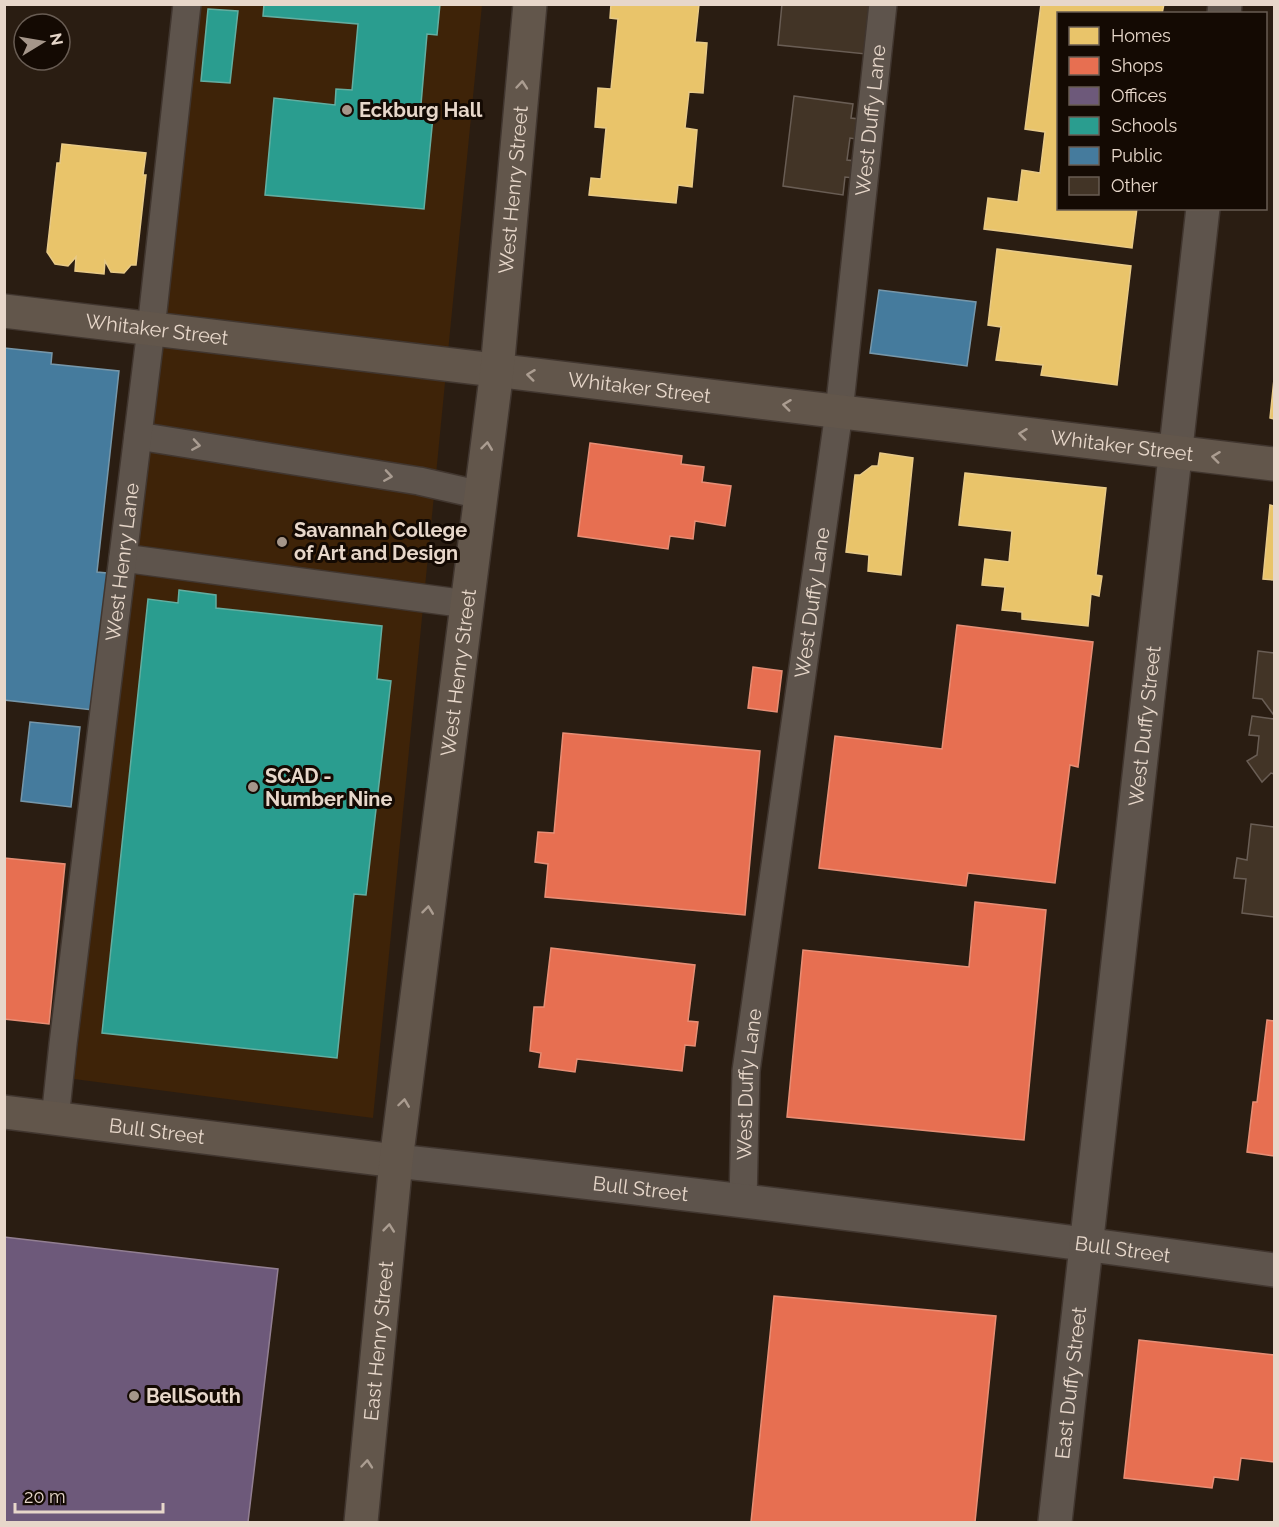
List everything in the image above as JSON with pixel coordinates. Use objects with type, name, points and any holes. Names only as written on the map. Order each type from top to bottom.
[{"type":"main road","name":"West Henry Street","points":[[396,1161],[497,370],[530,4]]},
{"type":"main road","name":"Whitaker Street","points":[[4,311],[1275,464]]},
{"type":"main road","name":"Bull Street","points":[[4,1112],[396,1161]]},
{"type":"main road","name":"East Henry Street","points":[[362,1522],[396,1161]]},
{"type":"street","name":"West Duffy Street","points":[[1088,1244],[1203,210]]},
{"type":"street","name":"Bull Street","points":[[396,1161],[743,1201],[1275,1270]]},
{"type":"street","name":"East Duffy Street","points":[[1055,1522],[1076,1327],[1088,1244]]},
{"type":"lane","name":"West Henry Lane","points":[[55,1119],[151,329],[187,4]]},
{"type":"lane","name":"West Duffy Lane","points":[[743,1201],[746,1071],[839,411],[883,4]]},
{"type":"lane","points":[[138,436],[419,481],[481,495]]},
{"type":"lane","points":[[123,558],[467,604]]},
{"type":"shaded area","name":"Savannah College of Art and Design","points":[[197,5],[482,5],[373,1118],[74,1079]]},
{"type":"building: Homes","points":[[611,4],[699,4],[695,42],[707,43],[703,93],[689,92],[685,128],[697,130],[692,187],[678,185],[676,203],[589,195],[591,178],[601,179],[606,128],[595,127],[598,88],[611,89],[618,19],[610,18]]},
{"type":"building: Homes","points":[[1041,4],[1164,4],[1162,12],[1057,12],[1057,210],[1137,210],[1132,248],[984,229],[988,198],[1018,202],[1022,170],[1040,173],[1045,132],[1025,129]]},
{"type":"building: Homes","points":[[62,144],[146,153],[143,175],[146,175],[136,265],[131,265],[124,273],[111,272],[105,261],[104,274],[75,271],[76,257],[68,266],[55,264],[47,252],[57,163],[60,163]]},
{"type":"building: Homes","points":[[997,249],[1131,266],[1117,385],[1041,375],[1043,365],[996,360],[1001,327],[988,325]]},
{"type":"building: Homes","points":[[1274,379],[1274,419],[1270,418]]},
{"type":"building: Homes","points":[[880,453],[913,458],[901,575],[868,571],[869,555],[846,552],[855,475],[860,475],[872,466],[878,466]]},
{"type":"building: Homes","points":[[965,473],[1106,488],[1096,575],[1102,576],[1099,596],[1091,594],[1088,626],[1022,619],[1022,612],[1002,610],[1005,587],[982,585],[985,559],[1009,562],[1012,531],[959,525]]},
{"type":"building: Homes","points":[[1270,505],[1274,506],[1274,580],[1263,579]]},
{"type":"building: Shops","points":[[590,443],[682,456],[681,464],[704,467],[702,482],[731,486],[725,526],[695,521],[693,539],[670,536],[668,549],[578,536]]},
{"type":"building: Shops","points":[[957,625],[1093,642],[1078,767],[1070,765],[1055,883],[968,873],[966,886],[819,868],[835,736],[942,749]]},
{"type":"building: Shops","points":[[753,667],[782,671],[777,712],[748,708]]},
{"type":"building: Shops","points":[[563,733],[760,751],[745,915],[545,897],[548,864],[535,862],[538,832],[554,833]]},
{"type":"building: Shops","points":[[4,858],[65,864],[49,1024],[4,1019]]},
{"type":"building: Shops","points":[[975,902],[1046,910],[1024,1140],[787,1117],[803,950],[969,967]]},
{"type":"building: Shops","points":[[551,948],[695,965],[688,1021],[698,1022],[695,1046],[685,1045],[682,1071],[577,1059],[575,1072],[539,1067],[541,1053],[530,1051],[534,1007],[544,1007]]},
{"type":"building: Shops","points":[[1267,1020],[1274,1021],[1274,1156],[1247,1152],[1253,1102],[1257,1102]]},
{"type":"building: Shops","points":[[774,1296],[996,1316],[975,1522],[751,1522]]},
{"type":"building: Shops","points":[[1139,1340],[1274,1355],[1274,1462],[1241,1458],[1238,1480],[1214,1477],[1212,1488],[1124,1478]]},
{"type":"building: Offices","name":"BellSouth","points":[[4,1237],[278,1269],[248,1522],[4,1522]]},
{"type":"building: Schools","name":"Eckburg Hall","points":[[264,4],[440,4],[437,35],[427,34],[420,116],[433,117],[424,209],[265,195],[274,98],[335,105],[336,89],[352,90],[358,24],[263,16]]},
{"type":"building: Schools","points":[[208,9],[238,11],[230,83],[201,81]]},
{"type":"building: Schools","name":"SCAD - Number Nine","points":[[179,590],[216,595],[216,608],[382,626],[377,679],[391,681],[366,895],[354,894],[337,1058],[102,1033],[148,599],[178,603]]},
{"type":"building: Public","points":[[879,290],[976,302],[967,366],[870,353]]},
{"type":"building: Public","points":[[4,348],[52,353],[51,364],[119,371],[97,572],[107,573],[93,710],[4,700]]},
{"type":"building: Public","points":[[30,722],[80,727],[71,807],[21,801]]},
{"type":"building: Other","points":[[782,4],[871,4],[866,54],[778,45]]},
{"type":"building: Other","points":[[794,96],[853,104],[851,118],[859,119],[856,139],[850,138],[847,160],[856,161],[854,178],[845,177],[843,195],[783,186]]},
{"type":"building: Other","points":[[1258,651],[1274,653],[1273,714],[1262,699],[1253,698]]},
{"type":"building: Other","points":[[1252,716],[1274,719],[1274,774],[1271,773],[1262,782],[1247,761],[1257,755],[1259,736],[1249,735]]},
{"type":"building: Other","points":[[1251,824],[1274,827],[1274,917],[1242,913],[1246,879],[1234,878],[1237,858],[1247,860]]},
{"type":"place","name":"Eckburg Hall","points":[[347,110]]},
{"type":"place","name":"Savannah College of Art and Design","points":[[282,542]]},
{"type":"place","name":"SCAD - Number Nine","points":[[253,787]]},
{"type":"place","name":"BellSouth","points":[[134,1396]]}]
